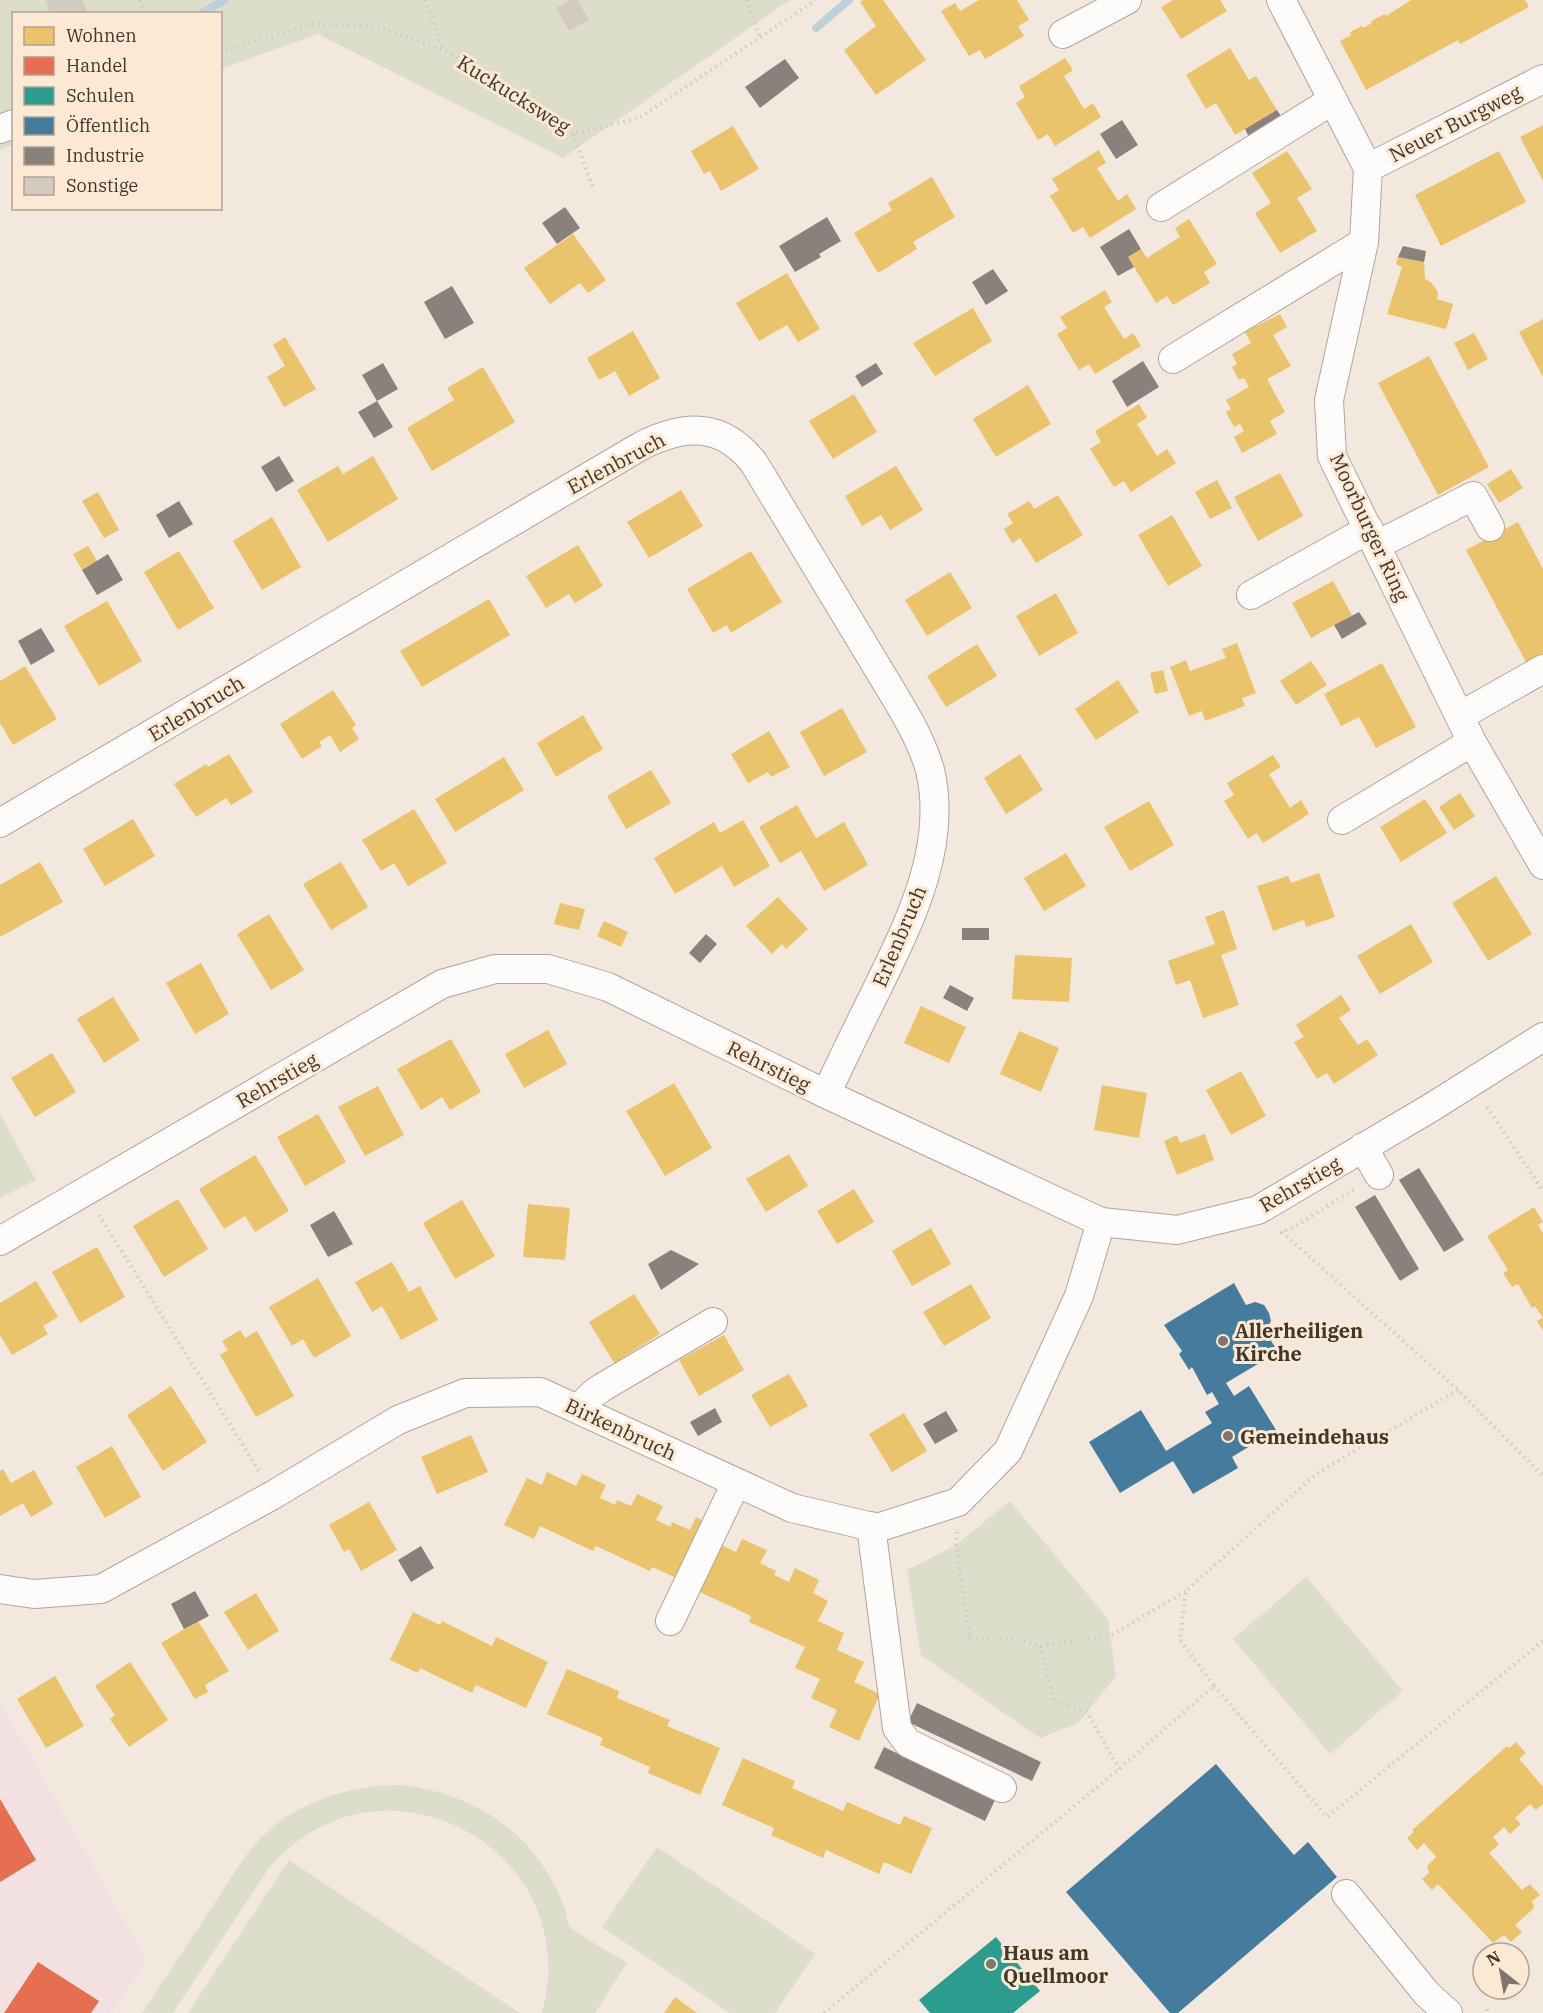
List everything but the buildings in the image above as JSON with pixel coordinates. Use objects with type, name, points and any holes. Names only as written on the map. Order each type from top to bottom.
[{"type":"street","points":[[1063,34],[1127,0]]},
{"type":"street","points":[[1281,0],[1368,168]]},
{"type":"street","name":"Neuer Burgweg","points":[[1368,168],[1543,78]]},
{"type":"street","points":[[1161,207],[1333,100]]},
{"type":"street","name":"Moorburger Ring","points":[[1368,168],[1364,242],[1329,400],[1332,456],[1472,742],[1543,865]]},
{"type":"street","points":[[1173,359],[1364,242]]},
{"type":"street","name":"Erlenbruch","points":[[0,824],[640,446],[659,437],[690,430],[718,434],[737,445],[754,463],[913,727],[930,771],[934,819],[931,845],[916,903],[826,1094]]},
{"type":"street","points":[[1251,595],[1373,537],[1473,496],[1490,527]]},
{"type":"street","points":[[1460,716],[1543,669]]},
{"type":"street","points":[[1342,820],[1472,742]]},
{"type":"street","name":"Rehrstieg","points":[[0,1240],[441,984],[495,969],[548,969],[608,987],[826,1094],[1101,1222],[1177,1230],[1258,1210],[1432,1107],[1543,1037]]},
{"type":"street","points":[[1364,1147],[1379,1174]]},
{"type":"street","name":"Birkenbruch","points":[[0,1589],[34,1594],[101,1589],[273,1495],[398,1420],[465,1393],[540,1392],[792,1508],[877,1528],[958,1502],[1008,1451],[1079,1296],[1101,1222]]},
{"type":"street","points":[[578,1409],[603,1387],[713,1322]]},
{"type":"street","points":[[670,1621],[736,1482]]},
{"type":"street","points":[[871,1526],[897,1728],[908,1743],[1002,1788]]},
{"type":"street","points":[[1346,1894],[1427,1994],[1448,2013]]},
{"type":"path","points":[[425,0],[443,50]]},
{"type":"path","points":[[747,0],[760,37]]},
{"type":"path","name":"Kuckucksweg","points":[[222,51],[310,24],[378,27],[443,50],[517,92],[573,134],[639,118],[816,0]]},
{"type":"path","points":[[573,134],[594,190]]},
{"type":"path","points":[[1487,1107],[1543,1191]]},
{"type":"path","points":[[84,1192],[273,1495]]},
{"type":"path","points":[[1282,1232],[1458,1390],[1543,1476]]},
{"type":"path","points":[[958,1502],[956,1545],[970,1639],[1017,1639],[1040,1646],[1110,1636],[1186,1591],[1316,1474],[1458,1390]]},
{"type":"path","points":[[1186,1591],[1180,1640],[1214,1686],[1327,1817],[1543,1641]]},
{"type":"path","points":[[1040,1646],[1053,1701],[1087,1712],[1119,1769]]},
{"type":"path","points":[[824,2013],[1119,1769],[1214,1686]]},
{"type":"shaded area","points":[[0,1702],[147,1961],[111,2013],[0,2013]]},
{"type":"green space","points":[[0,0],[790,0],[563,158],[318,34],[222,69],[222,12],[12,12],[12,145],[0,150]]},
{"type":"green space","points":[[0,1114],[36,1180],[0,1198]]},
{"type":"green space","points":[[1010,1501],[1108,1619],[1116,1676],[1078,1723],[1040,1738],[921,1655],[907,1570],[956,1545]]},
{"type":"green space","points":[[1306,1577],[1403,1691],[1330,1754],[1233,1639]]},
{"type":"green space","points":[[402,1785],[447,1795],[468,1803],[506,1826],[523,1841],[551,1879],[566,1912],[569,1926],[627,1963],[595,2013],[542,2013],[548,1954],[534,1902],[505,1860],[464,1830],[416,1813],[365,1813],[314,1830],[269,1868],[173,2013],[142,2013],[238,1867],[263,1836],[297,1810],[317,1801],[359,1789]]},
{"type":"green space","points":[[657,1847],[815,1954],[775,2013],[730,2013],[602,1927]]},
{"type":"green space","points":[[289,1860],[520,2013],[188,2013]]},
{"type":"waterway","points":[[204,12],[225,0]]},
{"type":"waterway","points":[[816,28],[849,0]]},
{"type":"place","name":"Allerheiligen Kirche","points":[[1223,1341]]},
{"type":"place","name":"Gemeindehaus","points":[[1228,1436]]},
{"type":"place","name":"Haus am Quellmoor","points":[[991,1964]]}]
